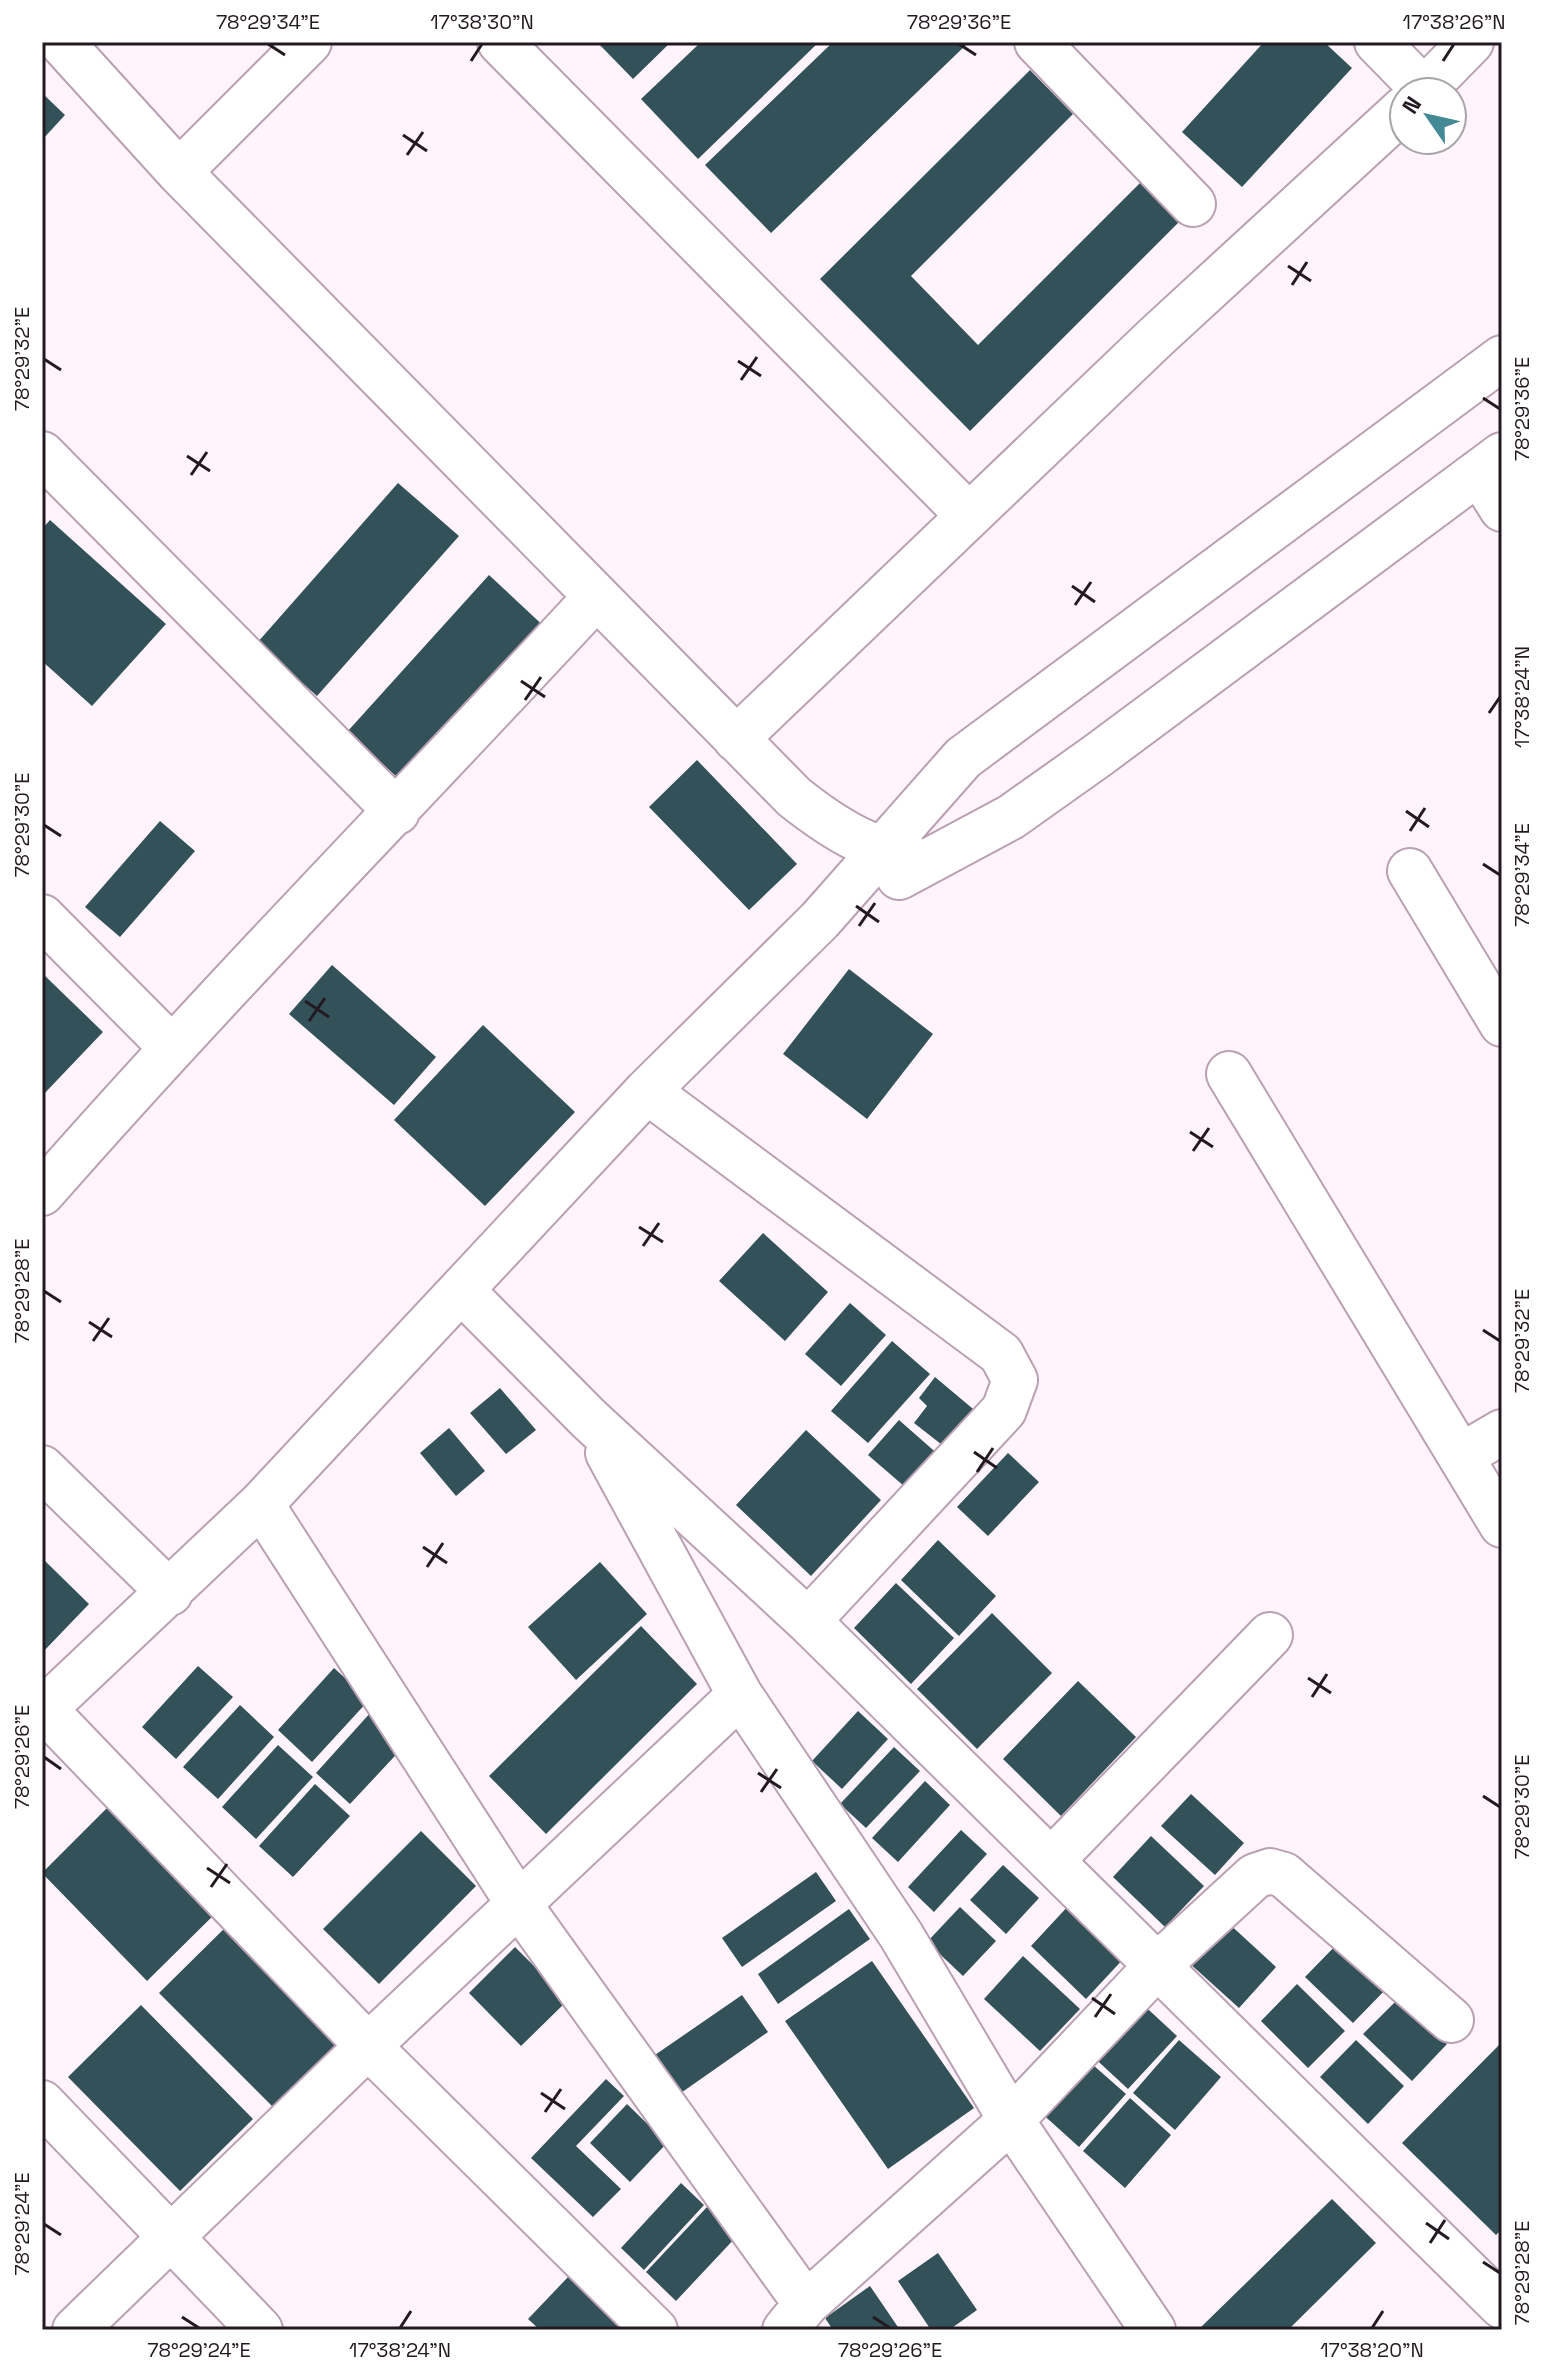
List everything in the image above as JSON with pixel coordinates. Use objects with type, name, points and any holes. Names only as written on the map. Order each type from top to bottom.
[{"type":"street","points":[[61,42],[179,172],[794,797],[837,831],[882,850],[925,863]]},
{"type":"street","points":[[179,172],[309,42]]},
{"type":"street","points":[[500,42],[969,516]]},
{"type":"street","points":[[1037,42],[1193,204]]},
{"type":"street","points":[[1377,42],[1402,76]]},
{"type":"street","points":[[1438,76],[1471,42]]},
{"type":"street","points":[[736,739],[1388,124]]},
{"type":"street","points":[[655,2330],[368,2046],[43,1710],[261,1504],[647,1091],[820,920],[963,758],[1018,714],[1502,358]]},
{"type":"street","points":[[42,454],[397,812]]},
{"type":"street","points":[[820,920],[1011,817],[1491,463],[1502,509]]},
{"type":"street","points":[[42,1193],[171,1047],[397,812],[596,597]]},
{"type":"street","points":[[1410,871],[1502,1024]]},
{"type":"street","points":[[42,917],[171,1047]]},
{"type":"street","points":[[1229,1074],[1502,1525]]},
{"type":"street","points":[[647,1091],[1001,1354],[1015,1380],[1004,1410],[808,1621]]},
{"type":"street","points":[[462,1291],[589,1419],[808,1621],[1502,2306]]},
{"type":"street","points":[[589,1419],[740,1695],[901,1935],[1011,2120],[1153,2330]]},
{"type":"street","points":[[1461,1456],[1502,1432]]},
{"type":"street","points":[[42,1468],[170,1593]]},
{"type":"street","points":[[261,1504],[518,1903],[796,2317],[1011,2120],[1157,1966],[1255,1876],[1270,1871],[1284,1875],[1451,2020]]},
{"type":"street","points":[[1051,1861],[1270,1635]]},
{"type":"street","points":[[75,2330],[368,2046],[740,1695]]},
{"type":"street","points":[[42,2103],[260,2330]]},
{"type":"building","points":[[597,42],[671,42],[633,79]]},
{"type":"building","points":[[701,42],[819,42],[698,159],[641,99]]},
{"type":"building","points":[[833,42],[969,42],[771,233],[705,165]]},
{"type":"building","points":[[1264,42],[1324,42],[1352,68],[1242,187],[1182,132]]},
{"type":"building","points":[[1030,70],[1073,114],[911,276],[978,345],[1141,182],[1180,221],[970,431],[820,279]]},
{"type":"building","points":[[42,93],[65,115],[42,140]]},
{"type":"building","points":[[398,483],[459,536],[317,696],[257,643]]},
{"type":"building","points":[[50,520],[166,624],[92,706],[42,661],[42,529]]},
{"type":"building","points":[[489,575],[550,632],[409,788],[347,732]]},
{"type":"building","points":[[697,760],[797,864],[749,910],[649,807]]},
{"type":"building","points":[[160,821],[195,851],[120,937],[85,907]]},
{"type":"building","points":[[332,965],[436,1057],[394,1105],[289,1014]]},
{"type":"building","points":[[849,969],[933,1034],[867,1119],[783,1054]]},
{"type":"building","points":[[42,973],[103,1032],[42,1096]]},
{"type":"building","points":[[483,1025],[575,1112],[485,1206],[394,1120]]},
{"type":"building","points":[[763,1233],[828,1292],[785,1341],[719,1281]]},
{"type":"building","points":[[850,1303],[886,1335],[841,1386],[805,1354]]},
{"type":"building","points":[[892,1341],[930,1374],[868,1443],[831,1411]]},
{"type":"building","points":[[935,1377],[985,1419],[955,1455],[914,1423],[927,1406],[919,1398]]},
{"type":"building","points":[[500,1388],[536,1430],[506,1454],[470,1413]]},
{"type":"building","points":[[899,1420],[949,1464],[919,1499],[868,1455]]},
{"type":"building","points":[[449,1428],[485,1471],[456,1496],[420,1453]]},
{"type":"building","points":[[806,1430],[881,1500],[811,1576],[736,1505]]},
{"type":"building","points":[[1008,1453],[1039,1482],[988,1536],[957,1507]]},
{"type":"building","points":[[938,1540],[996,1596],[959,1636],[901,1580]]},
{"type":"building","points":[[42,1558],[89,1604],[42,1653]]},
{"type":"building","points":[[600,1562],[647,1614],[576,1680],[528,1627]]},
{"type":"building","points":[[896,1583],[954,1638],[911,1684],[854,1628]]},
{"type":"building","points":[[992,1613],[1052,1673],[977,1749],[917,1689]]},
{"type":"building","points":[[641,1626],[697,1684],[546,1834],[489,1776]]},
{"type":"building","points":[[198,1666],[233,1697],[176,1759],[142,1727]]},
{"type":"building","points":[[334,1668],[369,1700],[312,1762],[278,1730]]},
{"type":"building","points":[[1078,1681],[1136,1737],[1061,1816],[1003,1759]]},
{"type":"building","points":[[240,1705],[274,1737],[218,1799],[183,1767]]},
{"type":"building","points":[[372,1711],[407,1743],[350,1804],[316,1773]]},
{"type":"building","points":[[858,1711],[888,1739],[842,1789],[812,1761]]},
{"type":"building","points":[[278,1745],[313,1777],[256,1839],[222,1807]]},
{"type":"building","points":[[894,1747],[920,1771],[866,1828],[840,1804]]},
{"type":"building","points":[[925,1781],[950,1805],[898,1862],[872,1838]]},
{"type":"building","points":[[315,1784],[350,1816],[293,1877],[259,1846]]},
{"type":"building","points":[[1191,1794],[1244,1843],[1215,1875],[1161,1826]]},
{"type":"building","points":[[119,1796],[224,1905],[147,1981],[42,1873]]},
{"type":"building","points":[[961,1830],[987,1854],[934,1912],[908,1887]]},
{"type":"building","points":[[421,1831],[476,1886],[379,1984],[323,1929]]},
{"type":"building","points":[[1151,1836],[1204,1886],[1165,1927],[1113,1877]]},
{"type":"building","points":[[1003,1865],[1039,1898],[1006,1934],[970,1900]]},
{"type":"building","points":[[816,1872],[836,1901],[742,1967],[722,1938]]},
{"type":"building","points":[[1070,1904],[1126,1956],[1086,1999],[1031,1946]]},
{"type":"building","points":[[960,1907],[996,1941],[963,1976],[927,1942]]},
{"type":"building","points":[[849,1909],[870,1939],[778,2004],[758,1974]]},
{"type":"building","points":[[237,1916],[352,2032],[275,2109],[159,1993]]},
{"type":"building","points":[[1225,1920],[1276,1967],[1239,2008],[1187,1961]]},
{"type":"building","points":[[1341,1940],[1389,1986],[1353,2023],[1305,1977]]},
{"type":"building","points":[[515,1947],[568,2000],[521,2046],[469,1993]]},
{"type":"building","points":[[1023,1956],[1080,2009],[1040,2051],[984,1999]]},
{"type":"building","points":[[872,1961],[974,2108],[888,2169],[785,2021]]},
{"type":"building","points":[[1297,1984],[1345,2031],[1308,2068],[1261,2021]]},
{"type":"building","points":[[742,1995],[768,2032],[678,2095],[652,2057]]},
{"type":"building","points":[[1400,1997],[1447,2044],[1412,2081],[1363,2034]]},
{"type":"building","points":[[1137,1999],[1177,2036],[1128,2089],[1088,2052]]},
{"type":"building","points":[[141,2005],[253,2119],[180,2191],[68,2077]]},
{"type":"building","points":[[1179,2040],[1221,2077],[1175,2130],[1133,2093]]},
{"type":"building","points":[[1356,2040],[1404,2086],[1368,2124],[1320,2077]]},
{"type":"building","points":[[1502,2042],[1502,2229],[1496,2235],[1402,2143]]},
{"type":"building","points":[[1084,2057],[1126,2094],[1079,2147],[1038,2110]]},
{"type":"building","points":[[606,2079],[624,2096],[576,2146],[621,2189],[593,2217],[531,2158]]},
{"type":"building","points":[[1130,2098],[1171,2135],[1125,2188],[1083,2151]]},
{"type":"building","points":[[627,2104],[667,2143],[630,2182],[590,2143]]},
{"type":"building","points":[[681,2183],[704,2205],[644,2270],[621,2248]]},
{"type":"building","points":[[1332,2199],[1376,2243],[1288,2330],[1198,2330]]},
{"type":"building","points":[[707,2207],[737,2236],[676,2301],[646,2272]]},
{"type":"building","points":[[938,2253],[977,2310],[949,2330],[931,2330],[898,2281]]},
{"type":"building","points":[[569,2276],[627,2330],[540,2330],[528,2319]]},
{"type":"building","points":[[870,2286],[900,2330],[833,2330],[825,2318]]}]
